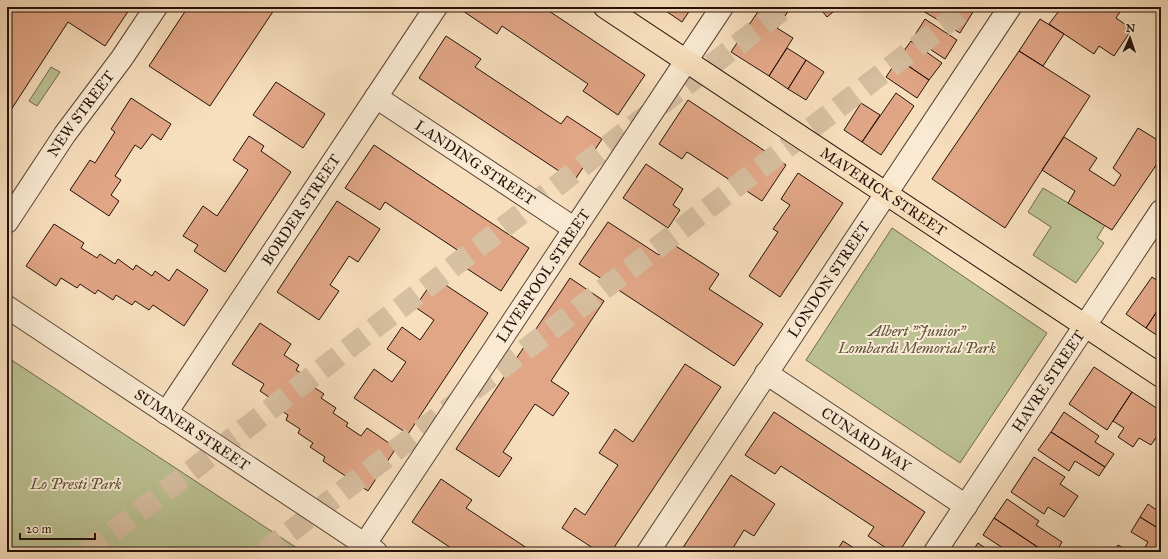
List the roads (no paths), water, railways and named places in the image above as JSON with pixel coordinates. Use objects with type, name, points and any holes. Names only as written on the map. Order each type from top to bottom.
[{"type":"main road","name":"MAVERICK STREET","points":[[605,7],[1161,376]]},
{"type":"street","name":"NEW STREET","points":[[7,222],[65,134],[122,58],[156,7]]},
{"type":"street","name":"BORDER STREET","points":[[166,412],[436,7]]},
{"type":"street","name":"LIVERPOOL STREET","points":[[371,548],[575,229],[722,7]]},
{"type":"street","name":"LONDON STREET","points":[[648,552],[1010,7]]},
{"type":"street","name":"LANDING STREET","points":[[376,97],[575,229]]},
{"type":"street","name":"HAVRE STREET","points":[[935,552],[1161,211]]},
{"type":"street","name":"SUMNER STREET","points":[[7,308],[371,548]]},
{"type":"street","name":"CUNARD WAY","points":[[766,374],[966,506]]},
{"type":"tunnel","points":[[87,552],[786,7]]},
{"type":"tunnel","points":[[264,552],[968,7]]},
{"type":"park label","name":"Albert \"Junior\" Lombardi Memorial Park","points":[[917,340]]},
{"type":"park label","name":"Lo Presti Park","points":[[76,484]]}]
